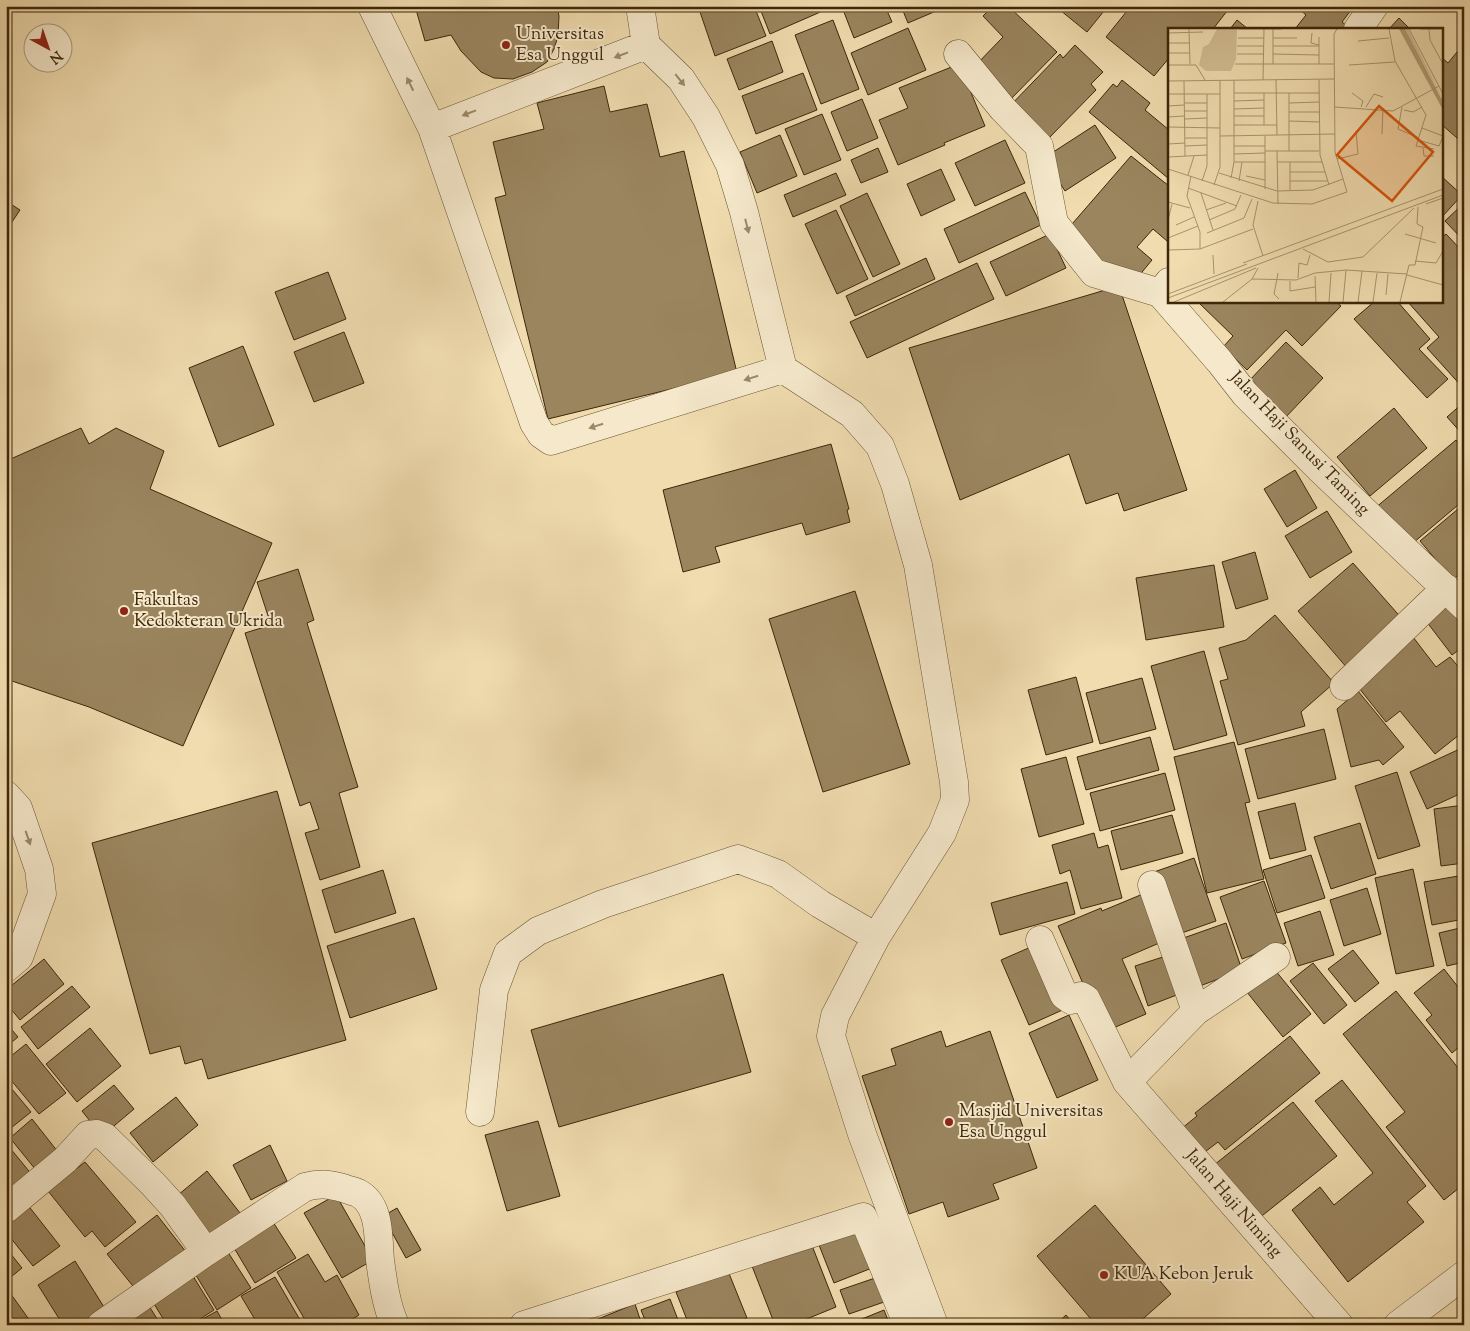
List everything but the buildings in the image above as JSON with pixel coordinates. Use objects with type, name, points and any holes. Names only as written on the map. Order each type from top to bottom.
[{"type":"street","points":[[372,6],[432,128],[534,423],[541,434],[550,440],[783,369]]},
{"type":"street","points":[[640,6],[646,45],[681,79],[706,117],[730,164],[744,212],[783,369],[852,414],[880,446],[896,484],[918,565],[956,800],[942,833],[876,937],[834,1016],[831,1036],[862,1134],[934,1325]]},
{"type":"street","points":[[1359,28],[1374,6]]},
{"type":"street","points":[[432,128],[646,45]]},
{"type":"street","name":"Jalan Haji Sanusi Taming","points":[[958,54],[1003,110],[1039,146],[1054,223],[1094,273],[1164,287]]},
{"type":"street","name":"Jalan Haji Sanusi Taming","points":[[1175,302],[1245,394],[1320,469],[1455,597],[1344,686]]},
{"type":"street","points":[[6,795],[18,808],[40,869],[42,894],[19,957],[6,968]]},
{"type":"street","points":[[480,1112],[494,990],[508,953],[538,931],[603,904],[738,859],[778,874],[820,904],[876,937]]},
{"type":"street","points":[[1152,885],[1196,1011]]},
{"type":"street","name":"Jalan Haji Niming","points":[[1040,940],[1064,995],[1071,1000],[1081,996],[1086,1000],[1127,1082],[1339,1325]]},
{"type":"street","points":[[1127,1082],[1196,1011],[1276,957]]},
{"type":"street","points":[[6,1208],[65,1160],[88,1135],[97,1134],[106,1137],[153,1184],[173,1206],[206,1252]]},
{"type":"street","points":[[101,1325],[206,1252],[305,1187],[317,1183],[330,1184],[359,1194],[369,1205],[376,1219],[386,1296],[387,1324]]},
{"type":"street","points":[[524,1325],[863,1217],[908,1325]]},
{"type":"street","points":[[1398,1325],[1464,1275]]},
{"type":"place","name":"Universitas Esa Unggul","points":[[506,45]]},
{"type":"place","name":"Fakultas Kedokteran Ukrida","points":[[124,611]]},
{"type":"place","name":"Masjid Universitas Esa Unggul","points":[[949,1122]]},
{"type":"place","name":"KUA Kebon Jeruk","points":[[1104,1275]]}]
